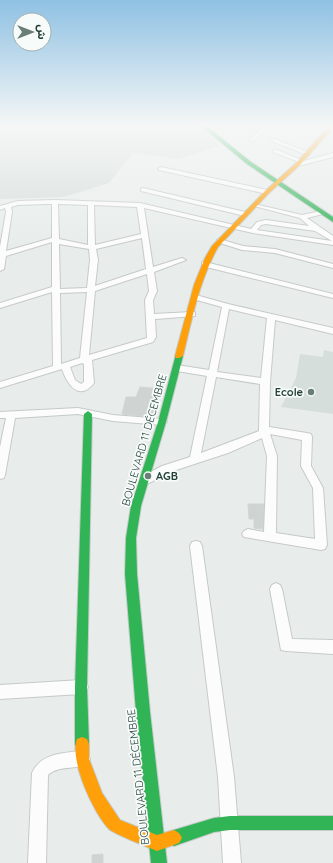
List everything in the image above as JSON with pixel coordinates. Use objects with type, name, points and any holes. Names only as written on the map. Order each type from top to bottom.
[{"type":"main road","points":[[254,165],[333,220]]},
{"type":"main road","name":"BOULEVARD 11 DÉCEMBRE","points":[[159,863],[143,712],[131,574],[131,538],[135,512],[162,422],[208,255],[219,241],[245,214],[296,165]]},
{"type":"main road","points":[[88,414],[81,686],[82,759],[96,797],[115,825],[157,843],[214,825],[230,823],[333,823]]},
{"type":"street","points":[[161,169],[267,192]]},
{"type":"street","points":[[143,190],[245,214]]},
{"type":"street","points":[[55,202],[56,290],[61,367],[77,388],[86,387],[90,379],[86,360],[90,290],[94,260],[92,248],[91,203]]},
{"type":"street","points":[[0,215],[18,203],[55,202],[140,205],[253,231],[333,243]]},
{"type":"street","points":[[0,385],[150,340],[152,337],[149,300],[154,291],[140,205]]},
{"type":"street","points":[[256,205],[302,217],[333,239]]},
{"type":"street","points":[[0,208],[8,209]]},
{"type":"street","points":[[0,269],[8,209]]},
{"type":"street","points":[[302,217],[321,213]]},
{"type":"street","points":[[253,231],[259,223],[264,222],[317,229]]},
{"type":"street","points":[[1,255],[55,240],[92,248],[145,235]]},
{"type":"street","points":[[219,241],[242,248],[275,251],[333,266]]},
{"type":"street","points":[[0,306],[56,290],[90,290],[182,260]]},
{"type":"street","points":[[205,264],[333,296]]},
{"type":"street","points":[[196,297],[226,306],[333,331]]},
{"type":"street","points":[[195,460],[226,306]]},
{"type":"street","points":[[150,317],[192,314]]},
{"type":"street","points":[[270,537],[272,456],[264,433],[265,382],[271,317]]},
{"type":"street","points":[[177,368],[265,382]]},
{"type":"street","points":[[0,415],[85,411],[88,414],[112,418],[162,422]]},
{"type":"street","points":[[0,475],[11,415]]},
{"type":"street","points":[[145,480],[166,470],[224,450],[268,430],[307,437],[306,466],[318,488],[320,501],[320,545],[248,534]]},
{"type":"street","points":[[196,546],[226,777],[232,863]]},
{"type":"street","points":[[276,589],[286,645],[333,647]]},
{"type":"street","points":[[0,692],[81,686]]},
{"type":"street","points":[[37,863],[40,772],[50,763],[82,759]]},
{"type":"shaded area","points":[[0,165],[123,165],[109,183],[64,197],[0,199]]},
{"type":"shaded area","name":"Ecole","points":[[324,350],[333,352],[333,414],[281,407],[296,378],[300,354],[323,357]]},
{"type":"building","points":[[140,387],[161,389],[154,417],[122,414],[126,397],[136,397]]},
{"type":"building","points":[[248,504],[264,504],[263,529],[254,528],[254,519],[249,519]]},
{"type":"building","points":[[103,854],[103,863],[92,863],[92,855]]},
{"type":"traffic: fast","points":[[252,165],[333,220]]},
{"type":"traffic: fast","points":[[159,863],[143,712],[131,574],[131,538],[136,506],[162,422],[179,356]]},
{"type":"traffic: fast","points":[[82,744],[81,687],[88,414]]},
{"type":"traffic: fast","points":[[174,838],[214,825],[230,823],[333,823]]},
{"type":"traffic: slow","points":[[179,356],[198,285],[208,258],[215,246],[267,192],[297,165]]},
{"type":"traffic: slow","points":[[82,744],[82,759],[96,797],[115,825],[157,843],[174,838]]},
{"type":"place","name":"Ecole","points":[[311,392]]},
{"type":"place","name":"AGB","points":[[148,476]]}]
